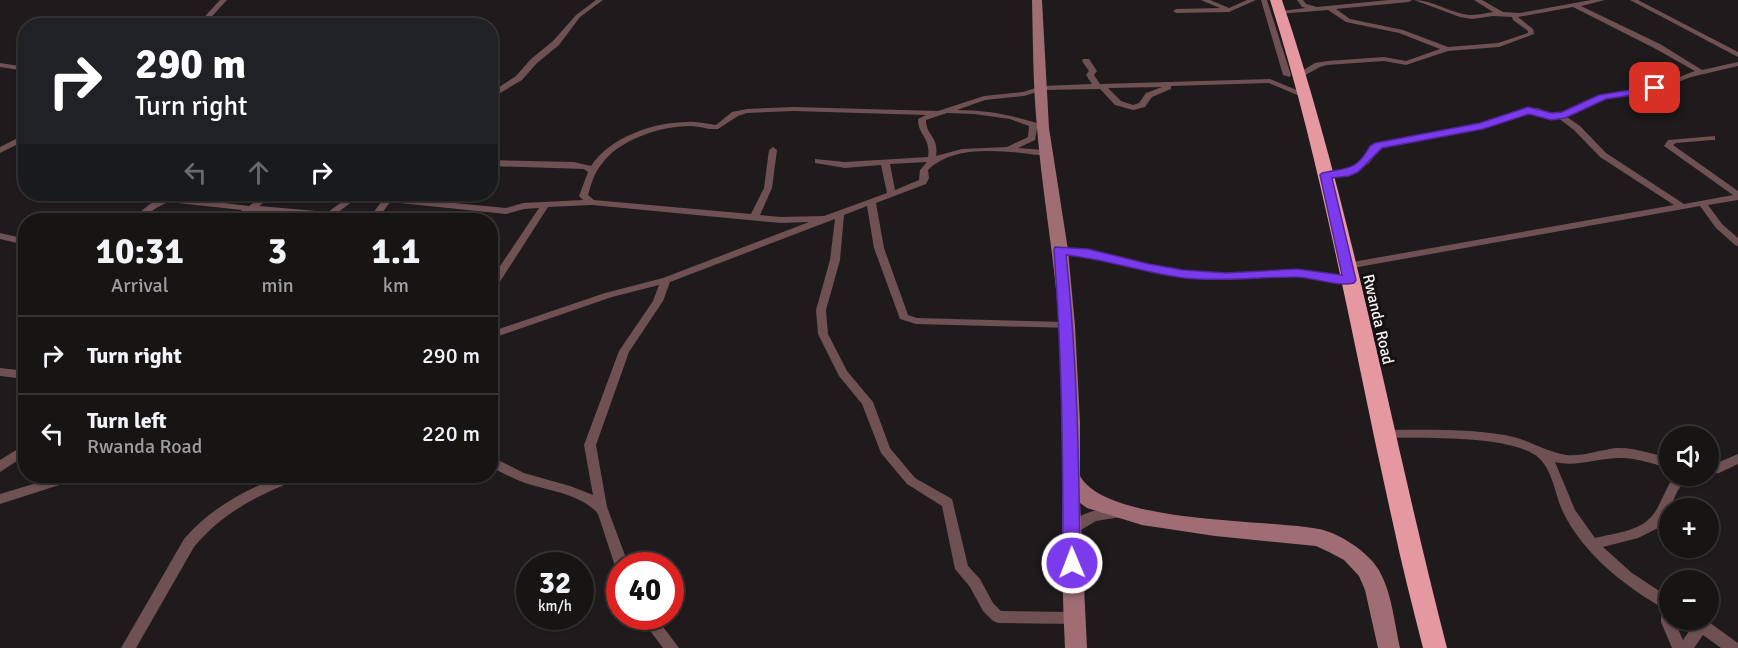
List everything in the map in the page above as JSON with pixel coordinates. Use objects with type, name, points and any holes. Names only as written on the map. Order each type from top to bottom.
[{"type":"highway","name":"Rwanda Road","points":[[1272,5],[1295,73],[1305,95],[1326,175],[1386,434],[1402,520],[1435,648]]},
{"type":"street","points":[[207,18],[224,0]]},
{"type":"street","points":[[498,92],[519,78],[534,61],[556,43],[578,16],[600,0]]},
{"type":"street","points":[[1008,149],[1032,138],[1038,127],[1042,88],[1037,0]]},
{"type":"street","points":[[1204,0],[1216,5],[1237,8],[1253,0]]},
{"type":"street","points":[[1300,0],[1304,6],[1317,9]]},
{"type":"street","points":[[1176,11],[1216,12],[1272,5],[1317,9],[1409,0]]},
{"type":"street","points":[[1418,0],[1466,17],[1515,15],[1602,0]]},
{"type":"street","points":[[1477,0],[1502,14]]},
{"type":"street","points":[[1633,0],[1738,55]]},
{"type":"street","points":[[1573,5],[1657,46],[1701,72]]},
{"type":"street","points":[[1329,8],[1348,21],[1401,31],[1447,50]]},
{"type":"street","points":[[498,333],[609,295],[666,280],[923,182],[924,170],[931,160],[934,142],[921,123],[922,119],[939,112],[984,98],[1024,94],[1042,88],[1270,81],[1326,63],[1379,59],[1406,63],[1447,50],[1499,45],[1531,34],[1531,30],[1515,19],[1515,15]]},
{"type":"street","points":[[1086,61],[1093,71],[1090,75],[1100,87],[1118,103],[1132,108],[1142,105],[1149,95],[1170,85]]},
{"type":"street","points":[[1326,175],[1349,173],[1371,156],[1374,148],[1379,146],[1483,126],[1528,110],[1550,116],[1560,116],[1603,97],[1655,88],[1701,72],[1738,63]]},
{"type":"street","points":[[0,65],[18,68]]},
{"type":"street","points":[[1270,81],[1305,95]]},
{"type":"street","points":[[592,202],[583,196],[592,172],[602,158],[636,135],[684,124],[718,127],[741,111],[794,109],[852,112],[974,112],[1023,119],[1038,127],[1046,153],[1060,250],[1067,327],[1073,618],[1076,648]]},
{"type":"street","points":[[1560,116],[1577,128],[1603,155],[1683,207]]},
{"type":"street","points":[[1712,138],[1676,141],[1671,142],[1668,146],[1738,196]]},
{"type":"street","points":[[0,139],[18,141]]},
{"type":"street","points":[[0,150],[18,142]]},
{"type":"street","points":[[818,161],[840,165],[885,163],[931,160],[948,155],[1008,149],[1046,153]]},
{"type":"street","points":[[755,216],[768,188],[773,150]]},
{"type":"street","points":[[498,163],[574,165],[586,167],[592,172]]},
{"type":"street","points":[[885,163],[891,193]]},
{"type":"street","points":[[1060,250],[1088,253],[1183,274],[1226,277],[1348,273],[1738,196]]},
{"type":"street","points":[[146,213],[164,201]]},
{"type":"street","points":[[202,201],[284,213]]},
{"type":"street","points":[[244,213],[261,201]]},
{"type":"street","points":[[333,213],[349,201]]},
{"type":"street","points":[[424,201],[506,212],[521,206],[592,202],[792,220],[823,219]]},
{"type":"street","points":[[871,201],[879,248],[904,317],[916,321],[1067,327]]},
{"type":"street","points":[[1703,204],[1719,226],[1738,243]]},
{"type":"street","points":[[498,277],[544,205]]},
{"type":"street","points":[[840,213],[835,260],[822,301],[821,326],[843,373],[867,402],[885,450],[911,481],[948,503],[962,569],[975,584],[988,607],[998,617],[1073,618]]},
{"type":"street","points":[[0,236],[18,240]]},
{"type":"street","points":[[617,552],[601,506],[590,445],[624,351],[658,301],[666,280]]},
{"type":"street","points":[[0,372],[18,374]]},
{"type":"street","points":[[1386,434],[1454,435],[1518,443],[1543,454],[1568,460],[1629,453],[1659,460]]},
{"type":"street","points":[[0,467],[18,454]]},
{"type":"street","points":[[1543,454],[1571,514],[1594,544],[1628,580],[1659,599]]},
{"type":"street","points":[[1719,468],[1738,459]]},
{"type":"street","points":[[498,465],[520,476],[582,497],[601,506]]},
{"type":"street","points":[[1070,476],[1083,495],[1122,513]]},
{"type":"street","points":[[0,499],[51,483]]},
{"type":"street","points":[[128,648],[189,543],[199,532],[259,490],[278,483]]},
{"type":"street","points":[[1594,544],[1644,529],[1654,523],[1674,486]]},
{"type":"street","points":[[1071,531],[1084,520],[1098,513],[1122,513],[1215,528],[1319,538],[1351,554],[1367,570],[1376,590],[1389,648]]},
{"type":"street","points":[[657,630],[672,648]]},
{"type":"street","points":[[1670,630],[1679,648]]},
{"type":"street","points":[[1686,648],[1694,630]]},
{"type":"street","points":[[1708,630],[1733,648]]},
{"type":"route","points":[[1072,563],[1071,422],[1067,327],[1060,250],[1088,253],[1183,274],[1226,277],[1278,272],[1350,280],[1326,175],[1349,173],[1371,156],[1374,148],[1379,146],[1483,126],[1528,110],[1547,116],[1565,115],[1603,97],[1655,88]]}]
